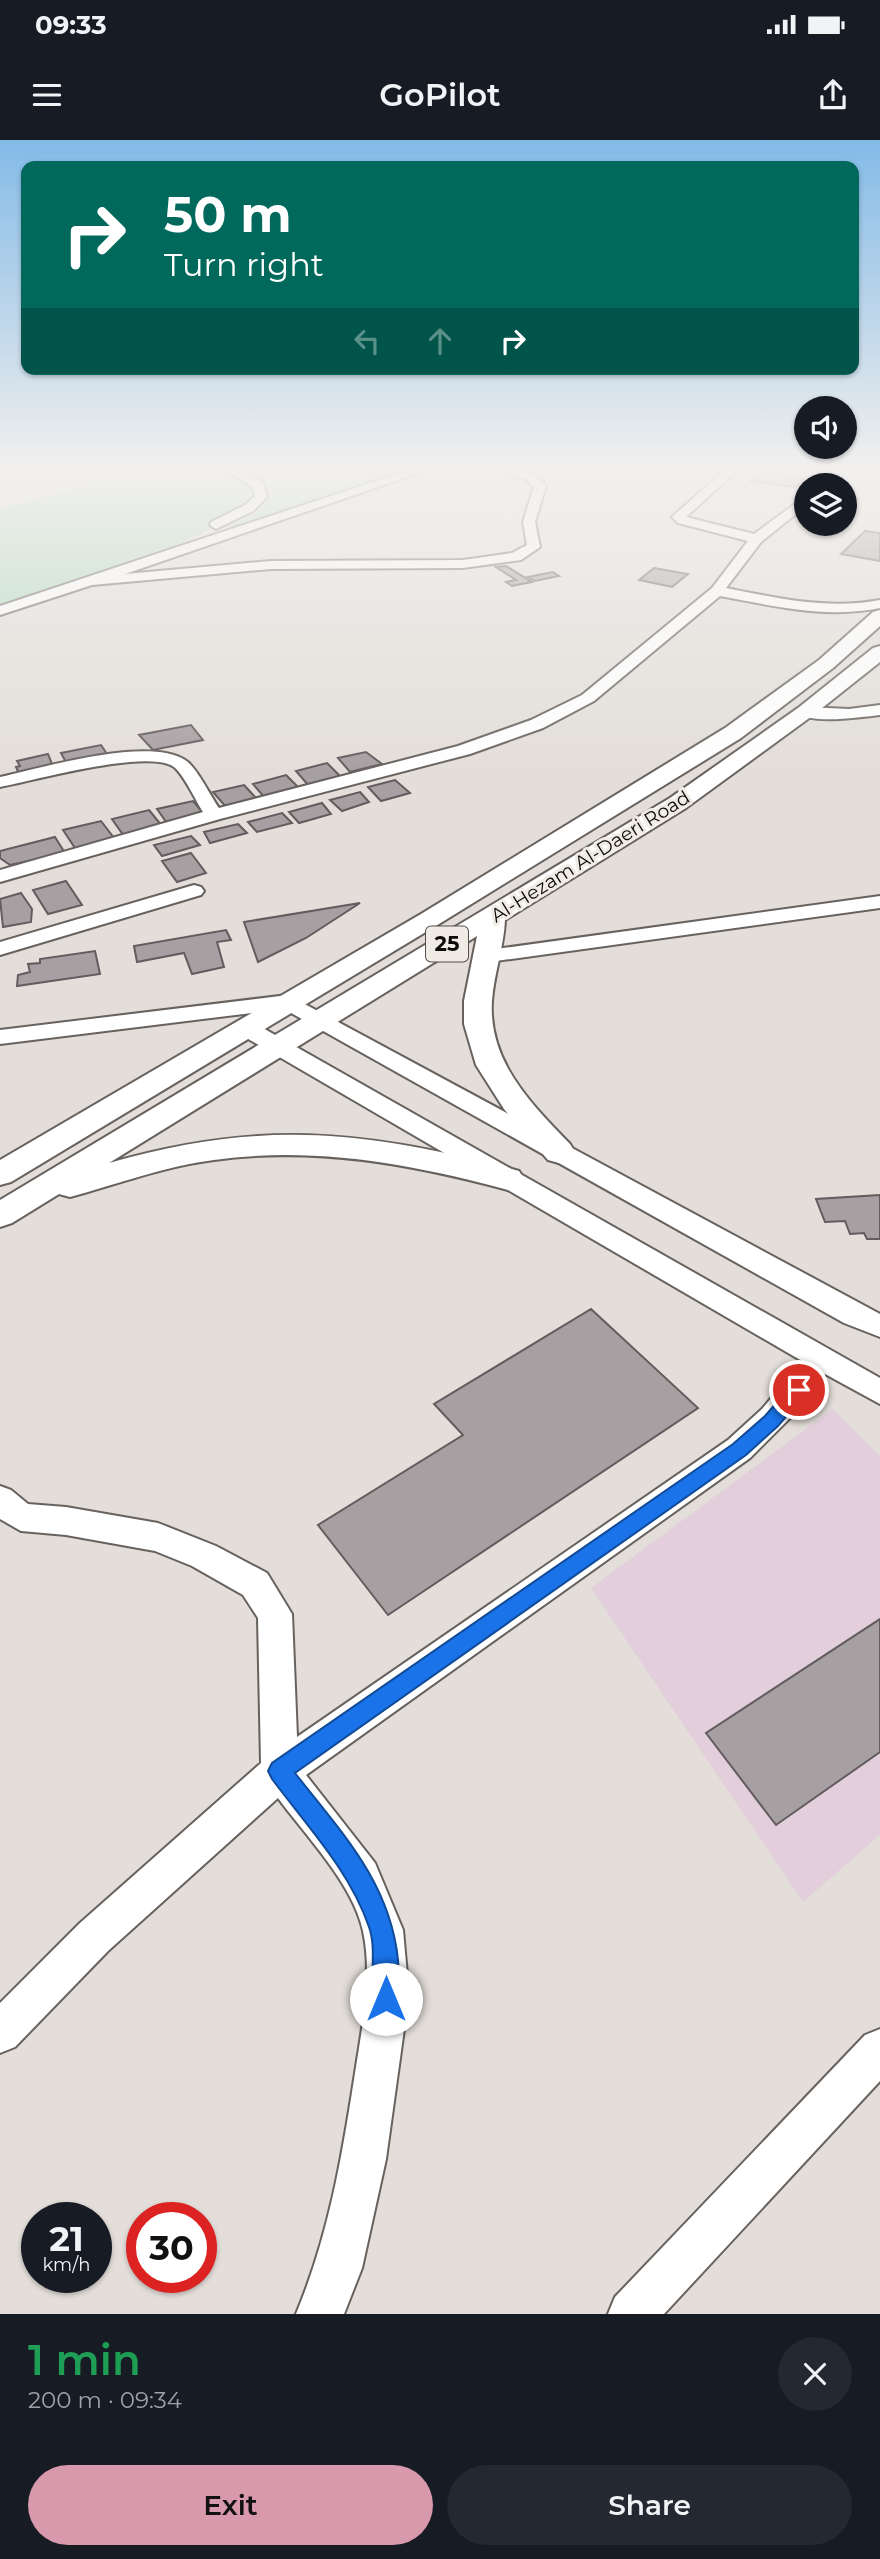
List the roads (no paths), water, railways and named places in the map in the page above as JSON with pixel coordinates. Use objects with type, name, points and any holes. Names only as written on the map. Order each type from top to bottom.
[{"type":"main road","name":"Al-Hezam Al-Daeri Road","points":[[0,1174],[430,919],[733,733],[826,664],[880,616]]},
{"type":"main road","name":"Al-Hezam Al-Daeri Road","points":[[0,1215],[678,803],[805,712],[880,652]]},
{"type":"main road","points":[[492,916],[489,956],[478,1002],[478,1026],[485,1052],[496,1077],[514,1103],[559,1152]]},
{"type":"main road","points":[[0,1215],[70,1186],[142,1164],[214,1149],[271,1144],[327,1144],[382,1149],[508,1179]]},
{"type":"street","points":[[0,611],[123,569]]},
{"type":"street","points":[[89,581],[220,569]]},
{"type":"street","points":[[0,876],[214,815],[464,750],[537,724],[588,698],[717,591],[733,569]]},
{"type":"street","points":[[717,591],[803,606],[867,607],[880,604]]},
{"type":"street","points":[[803,606],[846,625],[855,638]]},
{"type":"street","points":[[805,712],[849,714],[880,710]]},
{"type":"street","points":[[0,782],[127,757],[160,756],[174,759],[181,764],[214,815]]},
{"type":"street","points":[[0,949],[194,891]]},
{"type":"street","points":[[489,956],[880,902]]},
{"type":"street","points":[[0,1037],[288,1002],[854,1315],[880,1326]]},
{"type":"street","points":[[246,1028],[880,1392]]},
{"type":"street","points":[[0,2032],[94,1937],[279,1771],[739,1450],[772,1421],[799,1390],[820,1358]]},
{"type":"street","points":[[0,1500],[21,1517],[66,1521],[158,1537],[204,1556],[255,1584],[275,1614],[279,1771],[360,1877],[383,1930],[387,1975],[384,2022],[364,2159],[339,2268],[320,2314]]},
{"type":"street","points":[[632,2314],[880,2050]]}]
